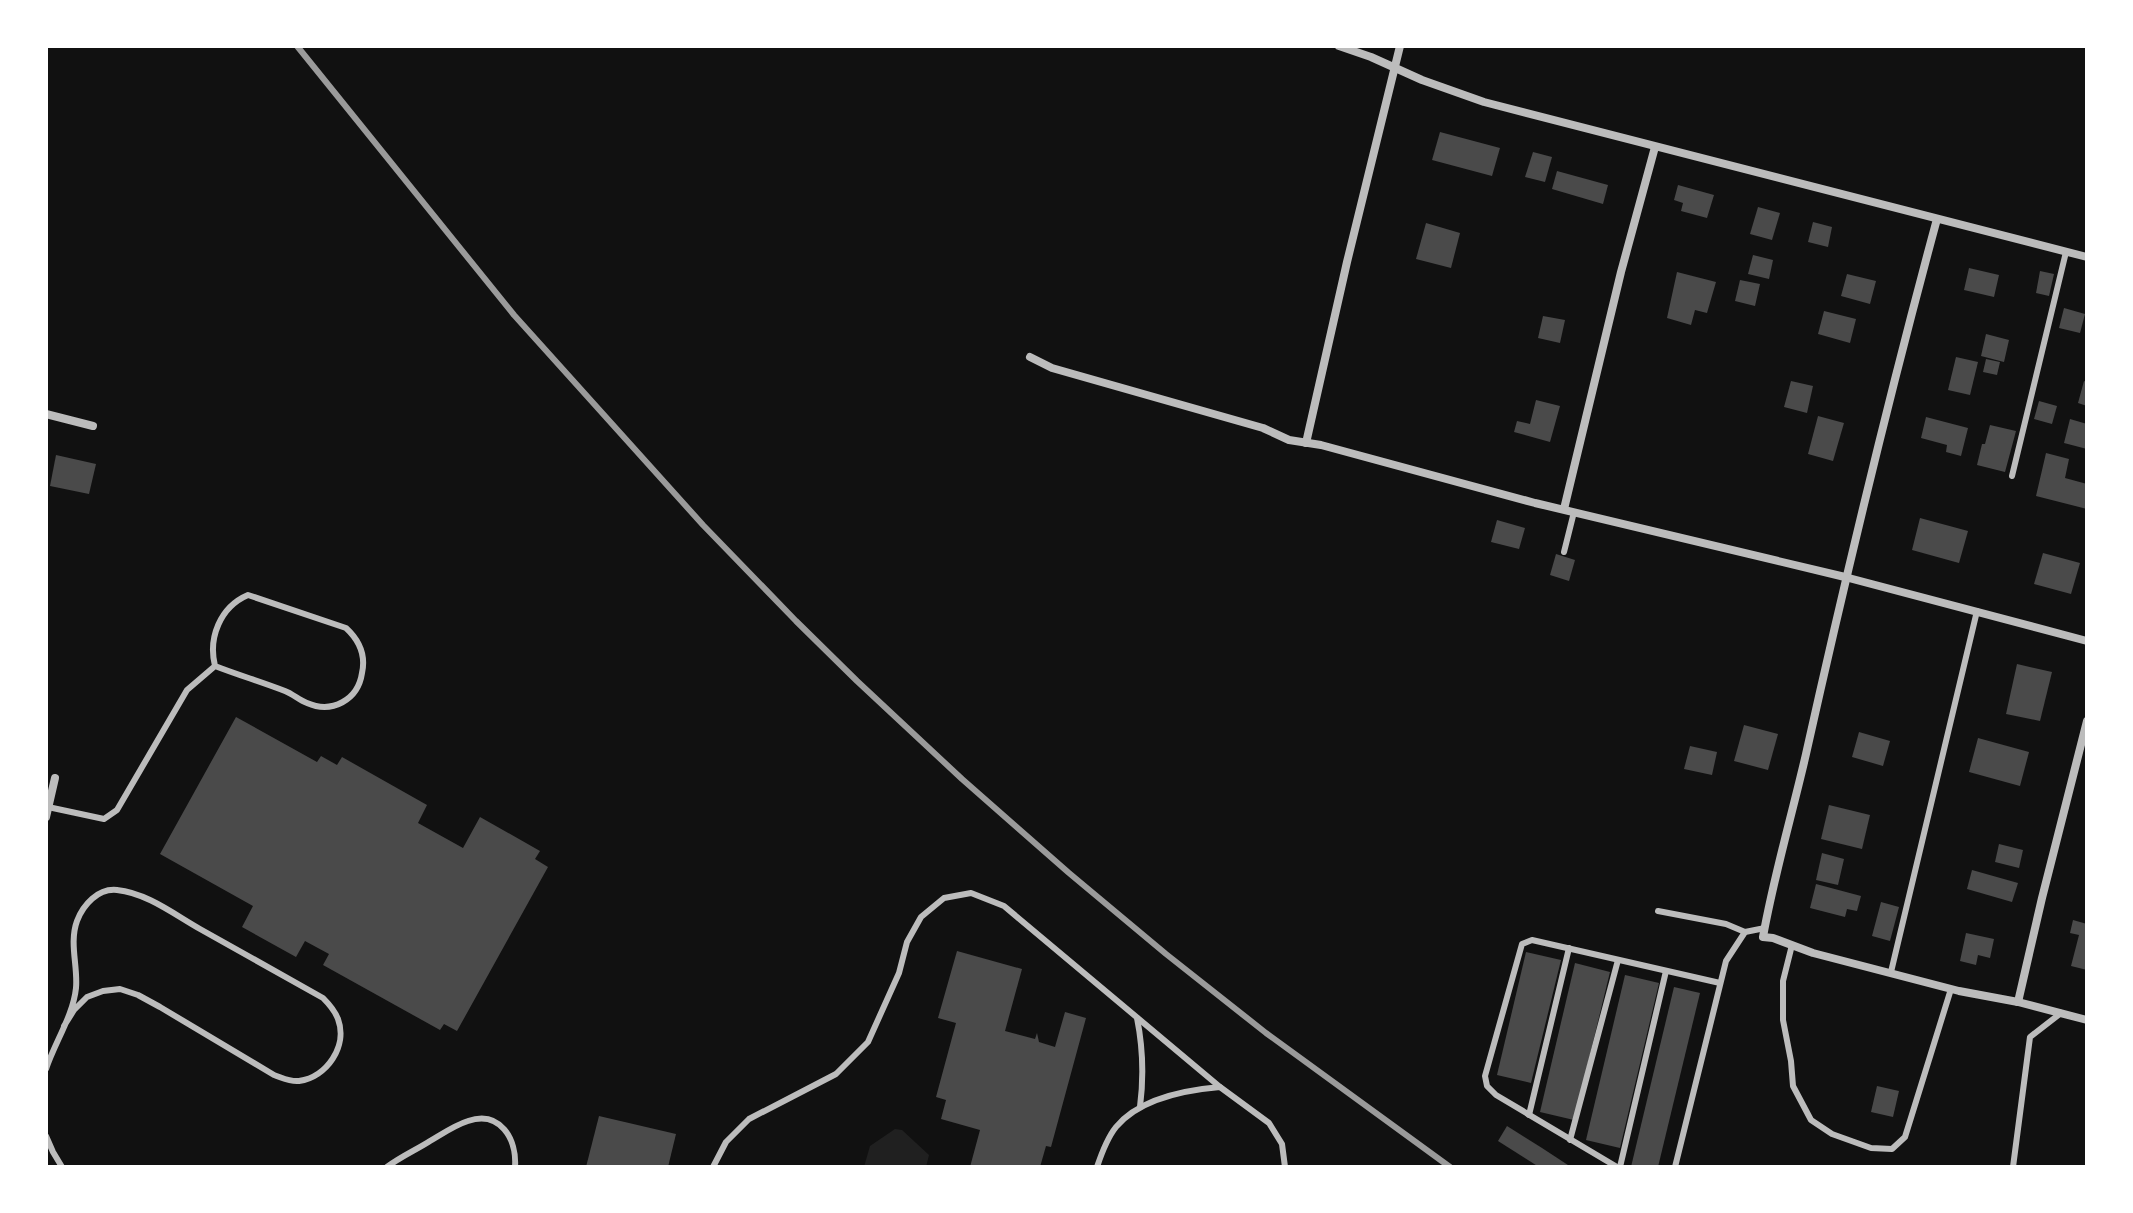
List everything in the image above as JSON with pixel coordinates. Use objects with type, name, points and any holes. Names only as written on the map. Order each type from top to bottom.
[{"type":"street","points":[[1339,46],[1484,102],[2087,257]]},
{"type":"street","points":[[1306,443],[1400,46]]},
{"type":"street","points":[[1564,509],[1621,272],[1655,147]]},
{"type":"street","points":[[1937,219],[1845,577],[1764,932],[1813,953],[2087,1020]]},
{"type":"street","points":[[1030,357],[1052,368],[1263,428],[1289,440],[1632,527],[1845,577],[2087,641]]},
{"type":"street","points":[[46,414],[93,426]]},
{"type":"street","points":[[2018,1002],[2087,721]]},
{"type":"street","points":[[46,817],[55,778]]},
{"type":"lane","points":[[2012,476],[2066,252]]},
{"type":"lane","points":[[1564,552],[1574,512]]},
{"type":"lane","points":[[248,595],[346,628],[361,648],[363,659],[363,671],[356,691],[348,700],[325,708],[215,666],[213,642],[220,619],[227,609],[248,595]]},
{"type":"lane","points":[[1891,972],[1977,611]]},
{"type":"lane","points":[[48,807],[104,819],[117,810],[187,690],[215,666]]},
{"type":"lane","points":[[46,1069],[76,989],[74,951],[77,922],[92,899],[103,892],[116,890],[151,901],[323,998],[339,1021],[340,1034],[339,1048],[333,1060],[312,1077],[300,1081],[274,1075],[160,1007],[120,989],[87,997],[64,1026]]},
{"type":"lane","points":[[713,1167],[726,1142],[749,1119],[836,1074],[868,1042],[899,973],[907,942],[921,917],[944,898],[971,893],[1004,906],[1220,1087],[1269,1123],[1282,1144],[1285,1167]]},
{"type":"lane","points":[[1658,911],[1726,924],[1745,932],[1764,932]]},
{"type":"lane","points":[[1675,1167],[1726,961],[1745,932]]},
{"type":"lane","points":[[1666,971],[1619,1167],[1496,1095],[1487,1086],[1485,1076],[1522,944],[1532,940],[1720,983]]},
{"type":"lane","points":[[1792,945],[1783,981],[1783,1020],[1793,1086],[1811,1120],[1832,1134],[1871,1148],[1892,1149],[1905,1137],[1951,989]]},
{"type":"lane","points":[[1529,1115],[1569,948]]},
{"type":"lane","points":[[1570,1140],[1618,960]]},
{"type":"lane","points":[[2013,1167],[2030,1037],[2061,1013]]},
{"type":"lane","points":[[1137,1018],[1143,1047],[1140,1107]]},
{"type":"lane","points":[[1097,1167],[1115,1128],[1140,1107],[1190,1090],[1220,1087]]},
{"type":"lane","points":[[387,1167],[463,1123],[479,1118],[498,1123],[510,1134],[515,1167]]},
{"type":"lane","points":[[46,1136],[62,1167]]},
{"type":"shaded area","points":[[895,1129],[902,1130],[929,1155],[926,1167],[864,1167],[870,1146]]},
{"type":"building","points":[[1440,132],[1500,148],[1492,176],[1432,160]]},
{"type":"building","points":[[1533,152],[1552,157],[1545,182],[1525,177]]},
{"type":"building","points":[[1557,171],[1608,185],[1603,204],[1552,189]]},
{"type":"building","points":[[1678,185],[1714,195],[1707,218],[1681,211],[1683,203],[1674,200]]},
{"type":"building","points":[[1758,207],[1780,213],[1772,240],[1750,234]]},
{"type":"building","points":[[1813,222],[1832,227],[1828,247],[1808,242]]},
{"type":"building","points":[[1426,223],[1460,233],[1451,268],[1416,259]]},
{"type":"building","points":[[1753,255],[1773,260],[1769,279],[1748,274]]},
{"type":"building","points":[[1969,268],[1999,275],[1994,297],[1964,290]]},
{"type":"building","points":[[2040,271],[2054,274],[2049,296],[2036,293]]},
{"type":"building","points":[[1677,272],[1716,282],[1707,313],[1695,310],[1691,325],[1667,318]]},
{"type":"building","points":[[1847,274],[1876,281],[1870,304],[1841,296]]},
{"type":"building","points":[[1740,280],[1760,284],[1755,306],[1735,301]]},
{"type":"building","points":[[2064,308],[2085,314],[2080,333],[2059,328]]},
{"type":"building","points":[[1824,311],[1856,319],[1850,343],[1818,334]]},
{"type":"building","points":[[1543,316],[1565,320],[1560,343],[1538,338]]},
{"type":"building","points":[[1986,334],[2009,340],[2004,362],[1981,356]]},
{"type":"building","points":[[1956,357],[1978,362],[1970,395],[1948,390]]},
{"type":"building","points":[[1986,359],[2000,362],[1997,375],[1983,372]]},
{"type":"building","points":[[1791,381],[1813,386],[1807,413],[1784,407]]},
{"type":"building","points":[[2084,381],[2087,382],[2087,406],[2078,403]]},
{"type":"building","points":[[1536,400],[1560,406],[1550,442],[1514,432],[1517,421],[1530,424]]},
{"type":"building","points":[[2039,401],[2057,406],[2052,424],[2034,419]]},
{"type":"building","points":[[1818,416],[1844,423],[1833,461],[1808,454]]},
{"type":"building","points":[[1926,417],[1968,428],[1961,456],[1946,452],[1947,445],[1921,438]]},
{"type":"building","points":[[2070,419],[2087,424],[2087,449],[2064,443]]},
{"type":"building","points":[[1990,425],[2016,431],[2005,472],[1977,465]]},
{"type":"building","points":[[2046,453],[2069,459],[2065,478],[2087,484],[2087,509],[2036,496]]},
{"type":"building","points":[[56,455],[96,464],[89,494],[50,486]]},
{"type":"building","points":[[1920,518],[1968,531],[1959,563],[1912,550]]},
{"type":"building","points":[[1497,520],[1525,528],[1519,549],[1491,542]]},
{"type":"building","points":[[2043,553],[2080,563],[2071,594],[2034,584]]},
{"type":"building","points":[[1556,554],[1575,560],[1569,581],[1550,575]]},
{"type":"building","points":[[2017,664],[2052,672],[2040,721],[2006,714]]},
{"type":"building","points":[[236,717],[317,762],[321,756],[337,765],[342,757],[427,805],[418,823],[463,848],[480,817],[540,851],[535,859],[548,867],[457,1031],[444,1024],[440,1030],[323,965],[329,954],[305,941],[296,957],[242,927],[253,906],[160,854]]},
{"type":"building","points":[[1744,725],[1778,734],[1768,770],[1734,761]]},
{"type":"building","points":[[1859,732],[1890,741],[1883,766],[1852,757]]},
{"type":"building","points":[[1978,738],[2029,752],[2020,786],[1969,772]]},
{"type":"building","points":[[1690,746],[1717,752],[1712,775],[1684,769]]},
{"type":"building","points":[[1829,805],[1870,815],[1862,849],[1821,839]]},
{"type":"building","points":[[1999,844],[2023,850],[2019,868],[1995,862]]},
{"type":"building","points":[[1822,853],[1844,859],[1838,885],[1816,880]]},
{"type":"building","points":[[1972,870],[2018,883],[2012,902],[1967,889]]},
{"type":"building","points":[[1816,884],[1861,896],[1857,911],[1847,909],[1845,917],[1810,908]]},
{"type":"building","points":[[1881,902],[1899,907],[1890,941],[1872,936]]},
{"type":"building","points":[[2073,920],[2087,924],[2087,970],[2071,966],[2079,935],[2070,933]]},
{"type":"building","points":[[1966,933],[1994,939],[1990,958],[1978,955],[1976,965],[1960,961]]},
{"type":"building","points":[[957,951],[1022,969],[1005,1031],[1035,1039],[1037,1033],[1039,1042],[1055,1047],[1065,1012],[1086,1018],[1051,1147],[1046,1146],[1040,1167],[970,1167],[980,1130],[941,1119],[946,1100],[936,1097],[956,1023],[938,1018]]},
{"type":"building","points":[[1526,952],[1561,960],[1531,1083],[1497,1075]]},
{"type":"building","points":[[1575,963],[1610,972],[1574,1120],[1540,1112]]},
{"type":"building","points":[[1625,975],[1659,983],[1620,1148],[1586,1140]]},
{"type":"building","points":[[1674,987],[1700,993],[1658,1167],[1631,1167]]},
{"type":"building","points":[[1877,1086],[1899,1091],[1893,1117],[1871,1112]]},
{"type":"building","points":[[599,1116],[676,1134],[668,1167],[586,1167]]},
{"type":"building","points":[[1507,1126],[1571,1167],[1539,1167],[1498,1141]]},
{"type":"railway","points":[[297,46],[514,315],[703,525],[857,681],[962,779],[1166,954],[1266,1033],[1450,1167]]}]
